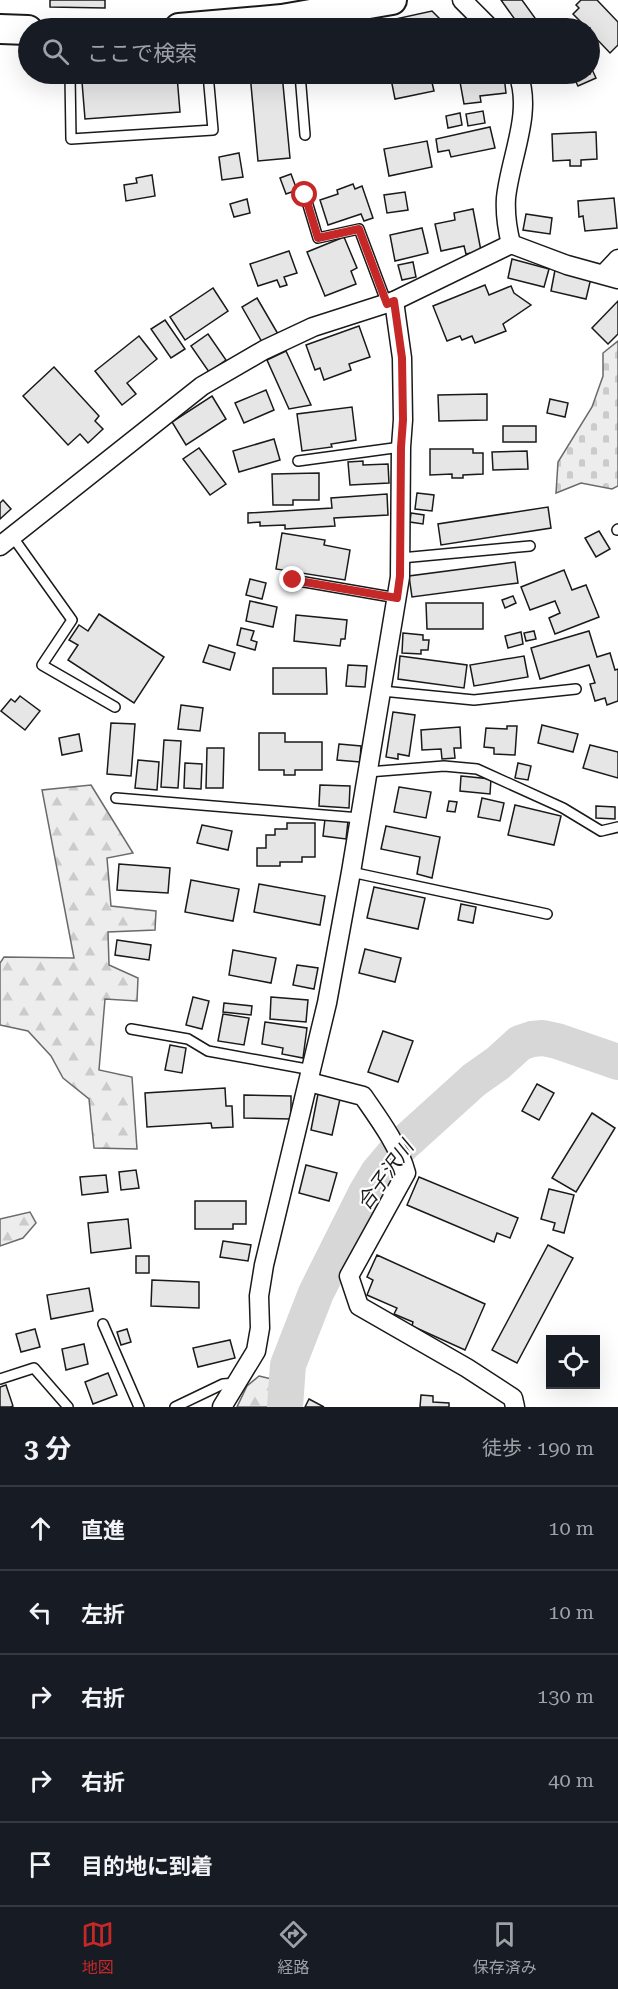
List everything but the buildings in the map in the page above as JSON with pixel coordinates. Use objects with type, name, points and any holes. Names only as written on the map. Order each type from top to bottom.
[{"type":"main road","points":[[317,18],[392,0]]},
{"type":"main road","points":[[0,29],[18,30]]},
{"type":"street","points":[[462,0],[480,18]]},
{"type":"street","points":[[511,244],[505,222],[506,196],[522,114],[521,84]]},
{"type":"street","points":[[6,541],[202,386],[264,350],[313,327],[391,303],[511,244],[611,277],[618,260]]},
{"type":"street","points":[[222,1407],[256,1351],[260,1328],[259,1296],[264,1265],[327,1003],[397,598],[401,558],[402,358],[391,303]]},
{"type":"street","points":[[310,1076],[363,1096],[382,1124],[406,1173],[349,1276],[359,1306],[467,1368],[513,1398],[515,1407]]},
{"type":"lane","points":[[70,84],[71,139],[213,130],[209,84]]},
{"type":"lane","points":[[301,84],[305,135]]},
{"type":"lane","points":[[305,195],[318,238],[359,229],[391,303]]},
{"type":"lane","points":[[298,461],[401,447]]},
{"type":"lane","points":[[6,541],[72,620],[42,665],[115,707]]},
{"type":"lane","points":[[401,558],[530,546]]},
{"type":"lane","points":[[293,580],[397,598]]},
{"type":"lane","points":[[382,691],[474,700],[576,689]]},
{"type":"lane","points":[[368,772],[444,766],[477,769],[563,808],[601,831],[618,827]]},
{"type":"lane","points":[[116,798],[360,818]]},
{"type":"lane","points":[[351,872],[547,914]]},
{"type":"lane","points":[[130,1029],[188,1039],[208,1051],[310,1076]]},
{"type":"lane","points":[[103,1324],[139,1407]]},
{"type":"lane","points":[[0,1379],[34,1368],[68,1407]]},
{"type":"lane","points":[[176,1407],[222,1384],[237,1383]]},
{"type":"green space","points":[[618,341],[618,486],[612,489],[581,483],[556,493],[558,462],[592,407],[603,376],[603,353]]},
{"type":"green space","points":[[91,785],[133,853],[107,858],[111,906],[156,911],[155,930],[108,932],[109,965],[138,978],[137,1001],[105,999],[99,1070],[132,1077],[137,1149],[94,1148],[89,1099],[63,1078],[51,1056],[28,1031],[0,1025],[0,963],[4,957],[74,958],[42,790]]},
{"type":"green space","points":[[30,1212],[36,1223],[23,1238],[0,1246],[0,1219]]},
{"type":"green space","points":[[259,1376],[272,1379],[272,1407],[237,1407],[247,1386]]},
{"type":"waterway","name":"合子沢川","points":[[285,1407],[288,1365],[316,1293],[366,1193],[378,1173],[400,1147],[474,1080],[520,1043],[543,1038],[618,1062]]},
{"type":"route","points":[[293,580],[397,598],[402,519],[402,358],[394,301],[387,304],[359,229],[318,238],[305,195]]}]
